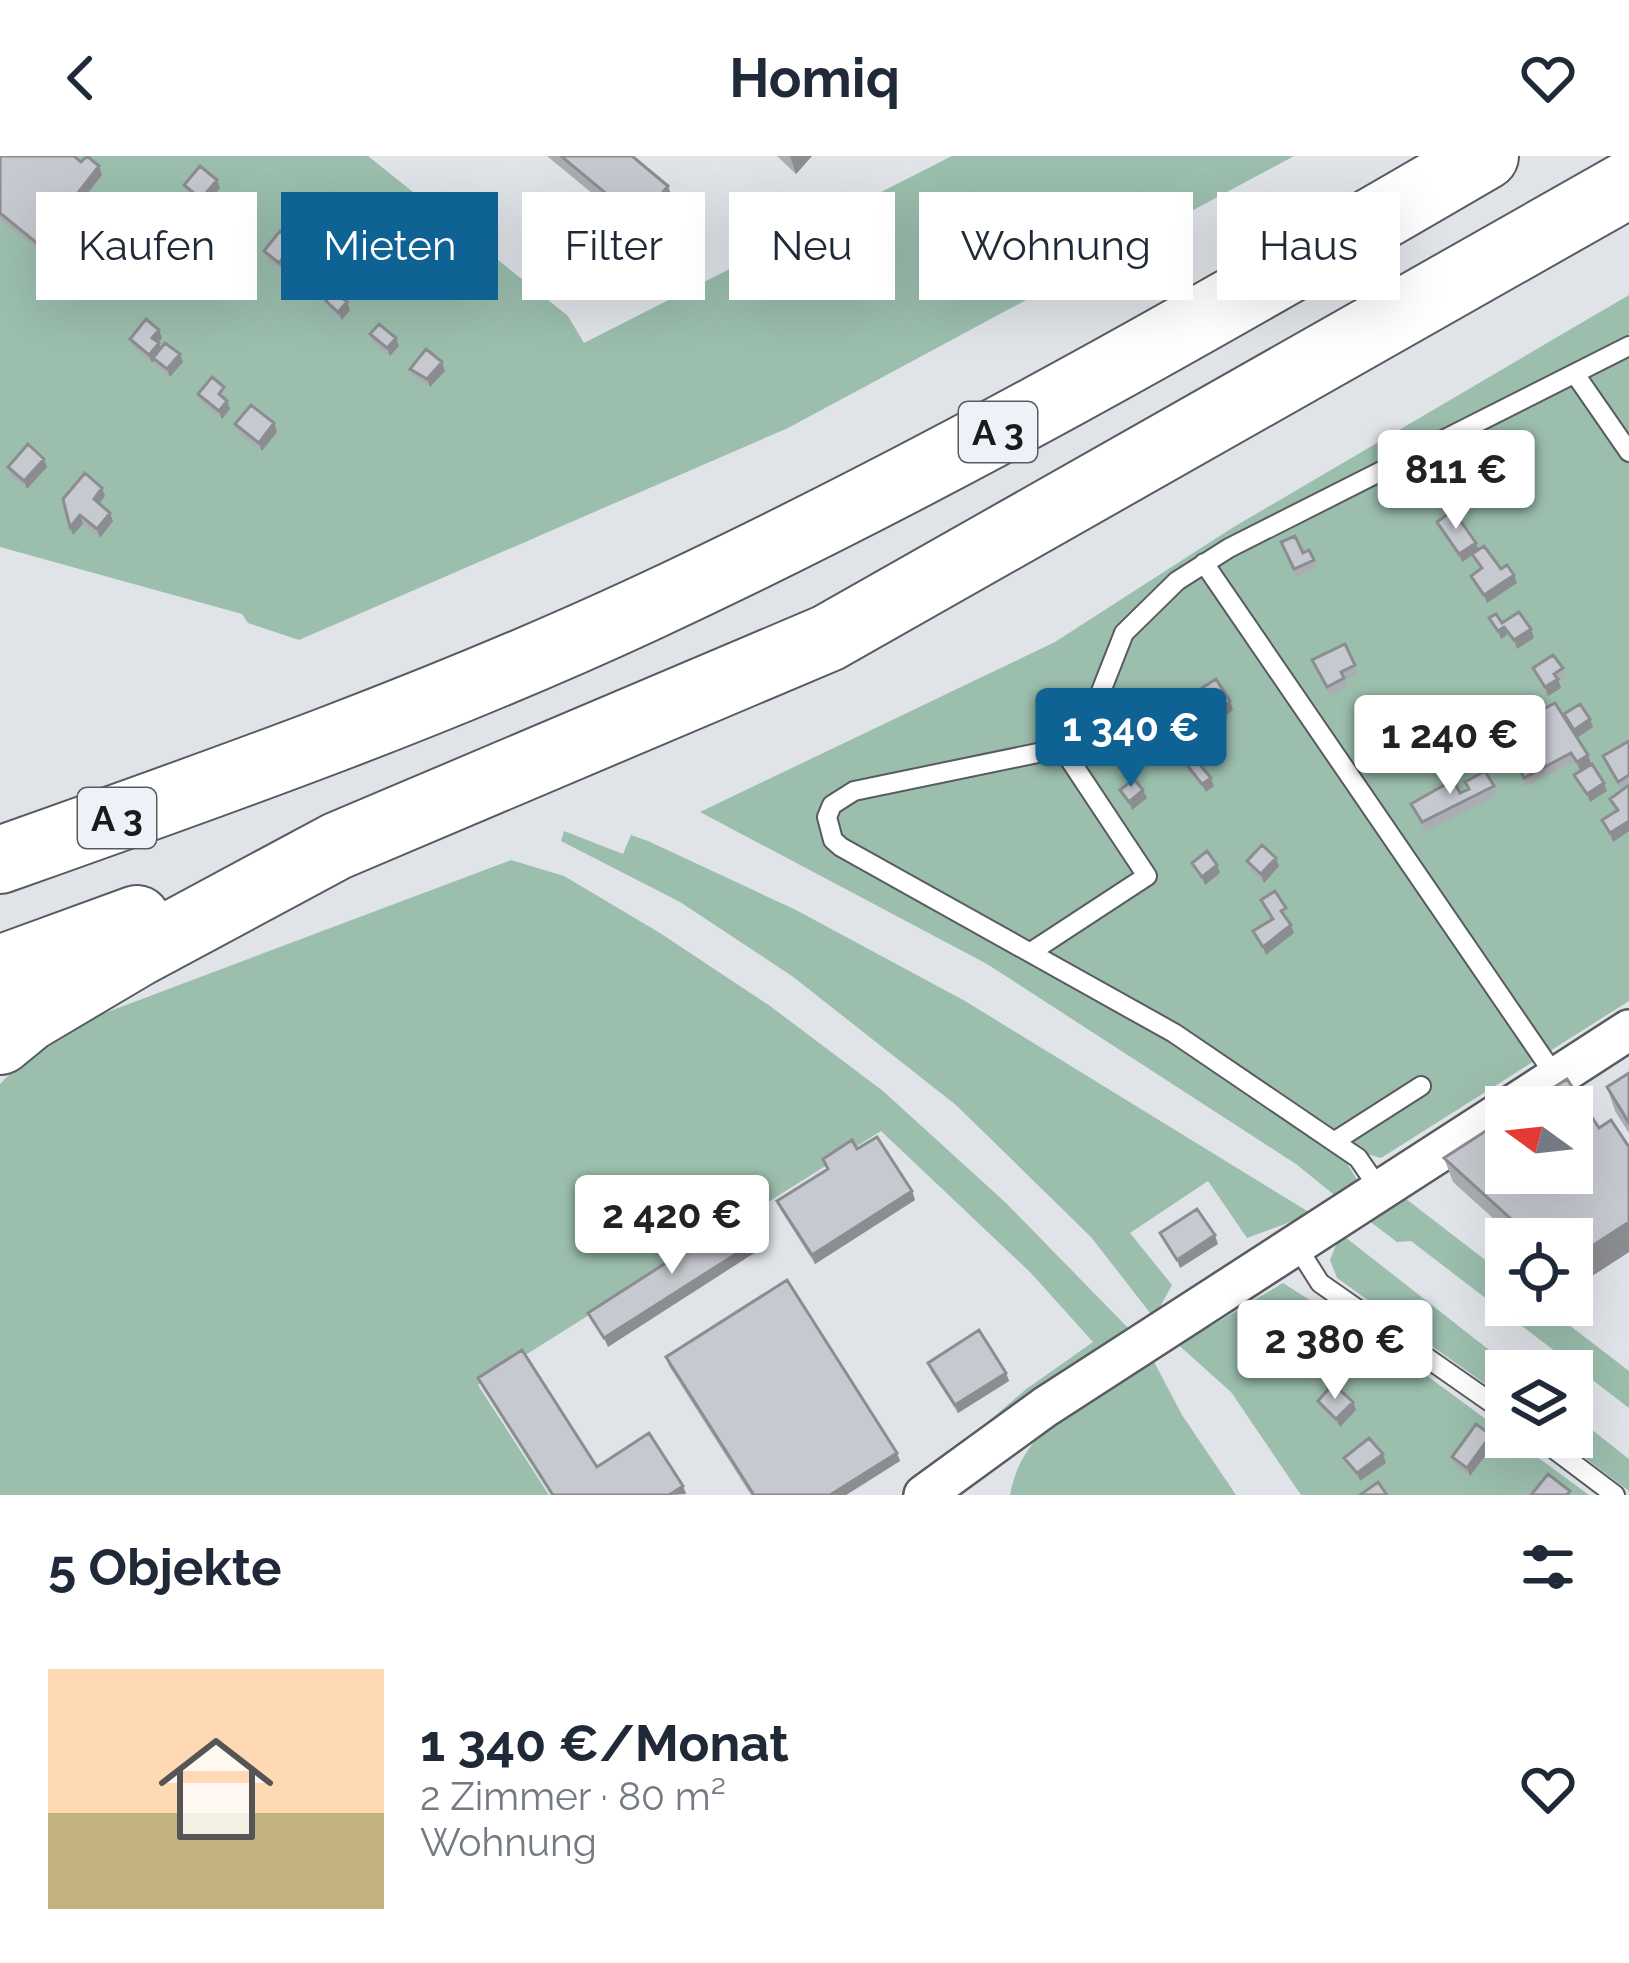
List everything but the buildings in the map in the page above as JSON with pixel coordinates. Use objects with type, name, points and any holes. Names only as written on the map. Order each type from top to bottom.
[{"type":"highway","name":"A 3","points":[[0,860],[370,726],[640,611],[850,510],[1151,350],[1485,156]]},
{"type":"highway","name":"A 3","points":[[0,969],[337,846],[828,638],[1629,184]]},
{"type":"highway","points":[[0,1041],[28,1018],[136,954],[337,846]]},
{"type":"street","points":[[1542,1086],[1629,1030]]},
{"type":"street","points":[[924,1495],[965,1478],[1045,1407],[1485,1123]]},
{"type":"lane","points":[[1386,1187],[1358,1157],[1174,1033],[841,848],[827,828],[826,817],[832,805],[854,791],[1061,748],[1096,704],[1124,633],[1177,581],[1629,346]]},
{"type":"lane","points":[[1575,374],[1629,452]]},
{"type":"lane","points":[[1204,563],[1556,1077]]},
{"type":"lane","points":[[1031,952],[1147,876],[1061,748]]},
{"type":"lane","points":[[1335,1141],[1420,1086]]},
{"type":"lane","points":[[1296,1245],[1320,1283],[1485,1398]]},
{"type":"lane","points":[[1566,1458],[1615,1495]]},
{"type":"green space","points":[[0,156],[368,156],[413,192],[281,192],[281,300],[498,300],[498,260],[522,279],[522,300],[548,300],[568,316],[584,343],[669,300],[705,300],[705,282],[729,269],[729,300],[895,300],[895,192],[881,192],[952,156],[1294,156],[1227,192],[1217,192],[1217,197],[1193,210],[1193,192],[919,192],[919,300],[1026,300],[788,428],[299,640],[248,623],[242,614],[0,547]]},
{"type":"green space","points":[[1629,295],[1629,1001],[1495,1086],[1485,1086],[1485,1092],[1381,1158],[1364,1153],[1348,1165],[1359,1183],[1338,1198],[1296,1164],[987,964],[700,812],[1055,642],[1232,528]]},
{"type":"green space","points":[[564,831],[623,854],[631,835],[796,910],[965,1001],[1312,1214],[1247,1238],[1208,1181],[1130,1233],[1172,1285],[1154,1318],[1091,1237],[956,1105],[792,976],[680,902],[561,841]]},
{"type":"green space","points":[[511,860],[564,876],[660,933],[770,1006],[883,1091],[1006,1203],[1133,1333],[968,1439],[1025,1390],[1093,1342],[1030,1272],[881,1131],[478,1385],[549,1495],[0,1495],[0,1084],[17,1067],[89,1019]]},
{"type":"green space","points":[[1401,1195],[1485,1260],[1485,1298],[1411,1241],[1397,1242],[1368,1220]]},
{"type":"green space","points":[[1345,1237],[1489,1350],[1485,1350],[1485,1384],[1337,1278],[1330,1260]]},
{"type":"green space","points":[[1283,1283],[1415,1367],[1485,1418],[1485,1458],[1539,1458],[1589,1495],[1301,1495],[1231,1392],[1174,1341],[1211,1326]]},
{"type":"green space","points":[[1522,1326],[1570,1326],[1629,1371],[1629,1408],[1593,1380],[1593,1350],[1553,1350]]},
{"type":"green space","points":[[1151,1356],[1182,1415],[1236,1495],[1010,1495],[1017,1470],[1045,1429],[1085,1397]]},
{"type":"green space","points":[[1593,1431],[1629,1459],[1629,1491],[1585,1458],[1593,1458]]}]
